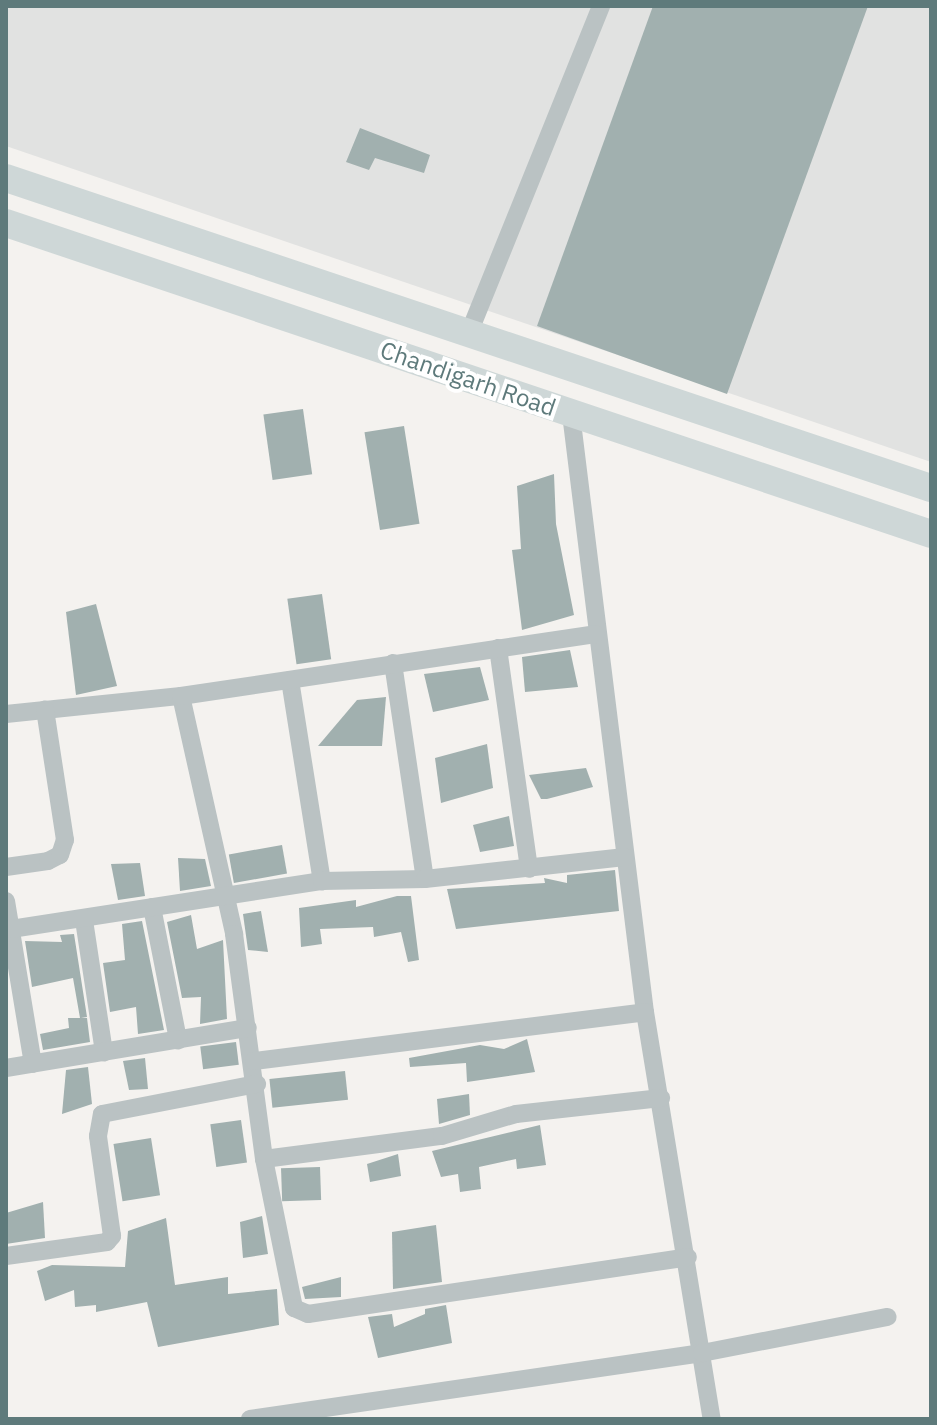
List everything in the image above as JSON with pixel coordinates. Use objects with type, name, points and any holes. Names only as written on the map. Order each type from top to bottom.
[{"type":"main road","name":"Chandigarh Road","points":[[6,178],[931,488]]},
{"type":"main road","name":"Chandigarh Road","points":[[6,223],[931,534]]},
{"type":"street","points":[[469,333],[601,6]]},
{"type":"street","points":[[571,414],[595,634],[645,1012],[688,1257],[712,1419]]},
{"type":"street","points":[[6,714],[181,696],[595,634]]},
{"type":"street","points":[[498,648],[529,869]]},
{"type":"street","points":[[393,663],[425,879]]},
{"type":"street","points":[[290,680],[322,881]]},
{"type":"street","points":[[181,696],[222,894],[234,934],[254,1061],[264,1159],[291,1299],[299,1313],[688,1257]]},
{"type":"street","points":[[6,867],[48,861],[60,855],[65,840],[45,710]]},
{"type":"street","points":[[11,929],[84,920],[222,894],[322,881],[425,879],[625,857]]},
{"type":"street","points":[[6,901],[33,1064]]},
{"type":"street","points":[[152,907],[178,1040]]},
{"type":"street","points":[[84,920],[104,1052]]},
{"type":"street","points":[[254,1061],[645,1012]]},
{"type":"street","points":[[6,1068],[248,1028]]},
{"type":"street","points":[[6,1256],[107,1242],[112,1236],[98,1136],[102,1114],[257,1084]]},
{"type":"street","points":[[264,1159],[442,1136],[516,1114],[661,1098]]},
{"type":"street","points":[[250,1419],[702,1353],[888,1317]]},
{"type":"shaded area","points":[[6,6],[931,6],[931,462],[6,146]]},
{"type":"building","points":[[653,6],[868,6],[727,394],[537,326]]},
{"type":"building","points":[[360,128],[430,155],[424,173],[375,158],[369,170],[346,162]]},
{"type":"building","points":[[303,409],[312,474],[273,480],[263,415]]},
{"type":"building","points":[[404,426],[419,524],[380,530],[364,432]]},
{"type":"building","points":[[554,474],[556,524],[574,615],[522,630],[512,550],[521,549],[517,486]]},
{"type":"building","points":[[322,594],[331,659],[297,664],[287,599]]},
{"type":"building","points":[[96,604],[117,686],[76,695],[66,612]]},
{"type":"building","points":[[570,650],[578,687],[525,692],[522,657]]},
{"type":"building","points":[[480,667],[489,700],[433,712],[424,674]]},
{"type":"building","points":[[386,697],[382,746],[318,746],[357,700]]},
{"type":"building","points":[[487,744],[493,788],[441,803],[435,758]]},
{"type":"building","points":[[586,768],[593,787],[547,799],[541,799],[529,775]]},
{"type":"building","points":[[509,816],[514,846],[480,852],[473,825]]},
{"type":"building","points":[[282,845],[287,874],[234,883],[229,854]]},
{"type":"building","points":[[178,858],[205,859],[211,886],[180,891]]},
{"type":"building","points":[[140,863],[145,896],[118,900],[111,864]]},
{"type":"building","points":[[615,870],[619,911],[456,929],[447,889],[545,883],[544,878],[567,883],[567,875]]},
{"type":"building","points":[[397,896],[411,896],[419,960],[408,962],[401,932],[374,937],[373,927],[320,929],[322,944],[301,947],[299,908],[356,900],[356,907]]},
{"type":"building","points":[[261,911],[268,952],[248,950],[243,914]]},
{"type":"building","points":[[191,915],[197,949],[223,940],[227,1019],[200,1024],[201,997],[182,998],[167,922]]},
{"type":"building","points":[[142,921],[164,1030],[138,1034],[136,1007],[110,1012],[103,963],[125,960],[122,924]]},
{"type":"building","points":[[74,934],[87,1017],[81,1018],[87,1018],[90,1042],[43,1050],[40,1034],[69,1028],[68,1018],[80,1018],[73,978],[32,987],[25,941],[62,942],[60,935]]},
{"type":"building","points":[[527,1039],[535,1072],[467,1082],[466,1063],[410,1067],[409,1058],[480,1045],[504,1049]]},
{"type":"building","points":[[236,1042],[239,1065],[203,1069],[200,1046]]},
{"type":"building","points":[[145,1058],[148,1089],[129,1090],[123,1061]]},
{"type":"building","points":[[88,1067],[92,1104],[62,1114],[66,1070]]},
{"type":"building","points":[[345,1071],[348,1100],[272,1108],[269,1079]]},
{"type":"building","points":[[469,1094],[470,1115],[439,1124],[437,1099]]},
{"type":"building","points":[[241,1120],[247,1163],[216,1167],[210,1124]]},
{"type":"building","points":[[540,1125],[546,1165],[517,1169],[516,1159],[479,1167],[481,1189],[460,1192],[458,1174],[441,1177],[432,1151]]},
{"type":"building","points":[[151,1138],[160,1195],[123,1201],[113,1144]]},
{"type":"building","points":[[398,1154],[401,1176],[370,1182],[367,1164]]},
{"type":"building","points":[[320,1167],[321,1200],[282,1201],[281,1168]]},
{"type":"building","points":[[43,1202],[45,1238],[6,1244],[6,1213]]},
{"type":"building","points":[[262,1216],[268,1254],[243,1258],[240,1222]]},
{"type":"building","points":[[166,1218],[175,1285],[228,1277],[228,1294],[277,1289],[279,1325],[158,1347],[147,1302],[96,1312],[96,1305],[75,1307],[74,1290],[45,1301],[37,1271],[52,1265],[125,1267],[128,1231]]},
{"type":"building","points":[[436,1225],[442,1282],[393,1289],[392,1232]]},
{"type":"building","points":[[341,1277],[341,1297],[305,1299],[302,1287]]},
{"type":"building","points":[[446,1305],[452,1343],[378,1358],[368,1317],[392,1314],[394,1327],[425,1314],[425,1309]]}]
